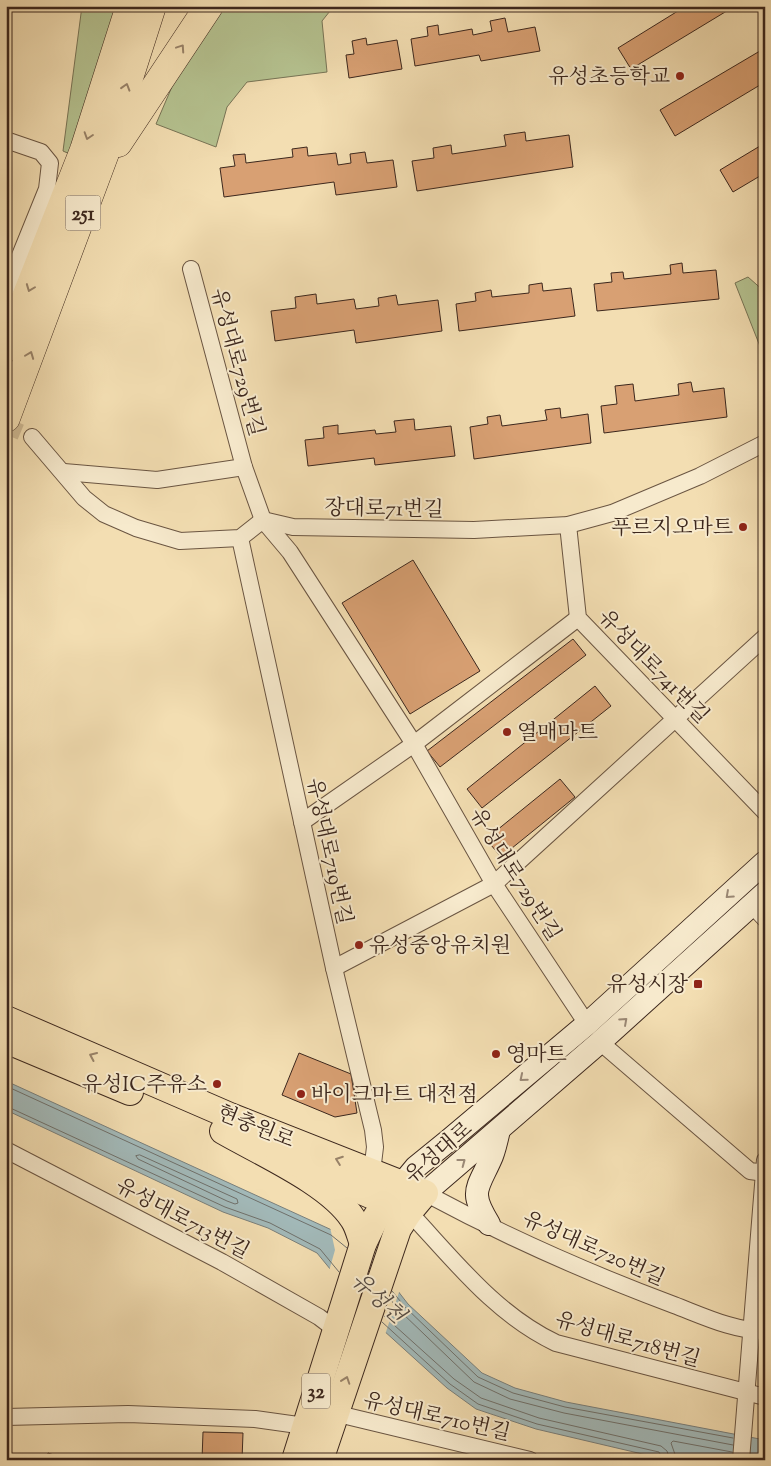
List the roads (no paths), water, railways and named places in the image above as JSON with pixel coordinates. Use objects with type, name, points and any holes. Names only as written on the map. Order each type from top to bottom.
[{"type":"highway","name":"251","points":[[6,348],[84,150],[130,6]]},
{"type":"highway","name":"251","points":[[6,418],[97,176],[152,6]]},
{"type":"highway","points":[[97,176],[209,6]]},
{"type":"main road","name":"유성대로","points":[[294,1460],[305,1426],[344,1331],[388,1256],[398,1229],[406,1198],[430,1154],[448,1142],[587,1024],[765,862]]},
{"type":"main road","name":"유성대로","points":[[344,1331],[363,1244],[376,1217],[406,1198],[499,1130],[761,906]]},
{"type":"main road","name":"현충원로","points":[[6,1019],[230,1116],[372,1172],[406,1198]]},
{"type":"main road","name":"현충원로","points":[[6,1040],[223,1131]]},
{"type":"main road","points":[[489,1224],[479,1207],[476,1191],[492,1156],[499,1130]]},
{"type":"main road","points":[[223,1131],[406,1198]]},
{"type":"main road","points":[[223,1131],[294,1172],[342,1205],[354,1221],[363,1244]]},
{"type":"main road","points":[[320,1460],[334,1413],[344,1331]]},
{"type":"street","points":[[6,140],[41,152],[50,163],[47,189],[6,290]]},
{"type":"street","name":"유성대로729번길","points":[[191,269],[244,467],[264,520],[290,552],[414,744],[494,884],[587,1024]]},
{"type":"street","points":[[32,436],[84,498],[104,514],[136,528],[180,541],[240,538],[264,520]]},
{"type":"street","name":"장대로71번길","points":[[264,520],[293,527],[474,530],[568,526],[612,513],[700,476],[764,444]]},
{"type":"street","name":"유성대로729번길","points":[[64,472],[157,480],[244,467]]},
{"type":"street","name":"유성대로741번길","points":[[568,526],[578,618],[765,812]]},
{"type":"street","name":"유성대로719번길","points":[[240,538],[334,968],[373,1130],[375,1147],[372,1172]]},
{"type":"street","points":[[302,822],[414,744],[578,618]]},
{"type":"street","points":[[334,968],[494,884],[765,637]]},
{"type":"street","points":[[600,1042],[750,1171],[764,1169],[758,1331],[747,1393],[741,1460]]},
{"type":"street","name":"유성대로713번길","points":[[6,1150],[222,1262],[344,1331]]},
{"type":"street","name":"유성대로720번길","points":[[406,1198],[489,1224],[642,1293],[712,1320],[758,1331]]},
{"type":"street","name":"유성대로718번길","points":[[406,1198],[476,1286],[529,1330],[556,1343],[765,1397]]},
{"type":"street","name":"유성대로710번길","points":[[334,1413],[530,1460]]},
{"type":"street","points":[[6,1417],[138,1414],[255,1419],[305,1426]]},
{"type":"water","name":"유성천","points":[[6,1081],[334,1231],[380,1268],[408,1304],[482,1373],[515,1388],[566,1402],[765,1440],[765,1460],[668,1460],[536,1429],[476,1409],[447,1388],[372,1320],[317,1253],[268,1228],[223,1212],[6,1110]]},
{"type":"tunnel","points":[[6,426],[32,437]]},
{"type":"place","name":"유성초등학교","points":[[680,76]]},
{"type":"place","name":"푸르지오마트","points":[[743,527]]},
{"type":"place","name":"열매마트","points":[[507,732]]},
{"type":"place","name":"유성중앙유치원","points":[[359,945]]},
{"type":"place","name":"유성시장","points":[[698,984]]},
{"type":"place","name":"영마트","points":[[496,1054]]},
{"type":"place","name":"유성IC주유소","points":[[217,1084]]},
{"type":"place","name":"바이크마트 대전점","points":[[301,1094]]}]
